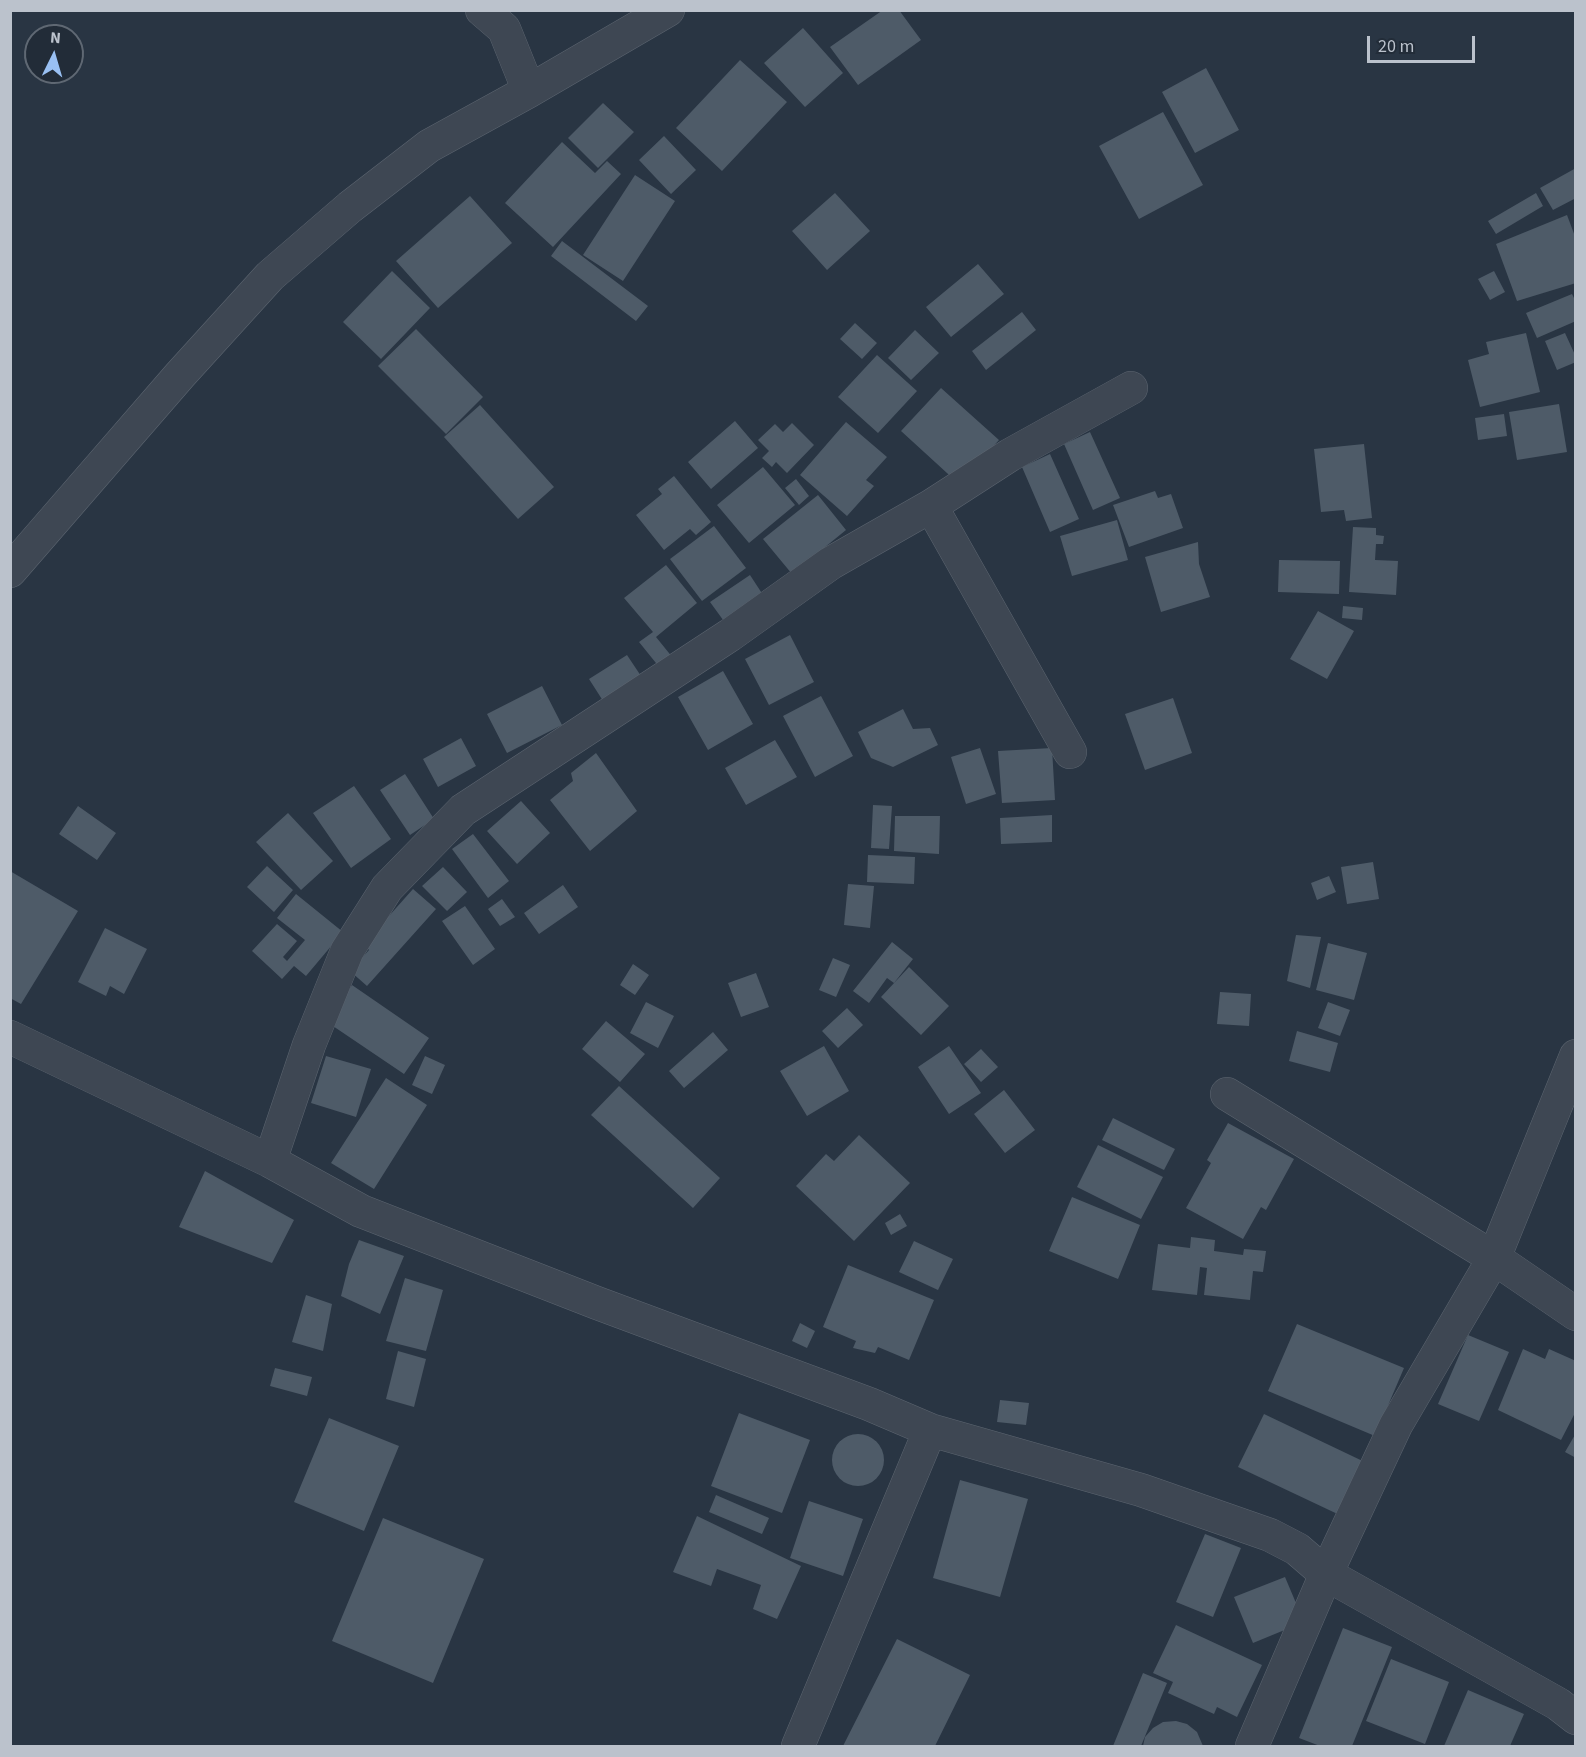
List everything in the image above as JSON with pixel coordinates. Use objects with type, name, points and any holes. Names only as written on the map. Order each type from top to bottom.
[{"type":"street","points":[[10,571],[180,375],[270,276],[350,207],[429,146],[668,10]]},
{"type":"street","points":[[498,17],[529,91]]},
{"type":"street","points":[[270,1161],[309,1045],[347,951],[387,888],[464,810],[730,635],[831,563],[931,507],[1010,454],[1131,388]]},
{"type":"street","points":[[931,507],[1070,752]]},
{"type":"street","points":[[10,1037],[270,1161],[361,1210],[597,1303],[869,1404],[930,1430],[1141,1490],[1270,1535],[1297,1549],[1326,1574],[1558,1704],[1575,1718]]},
{"type":"street","points":[[1252,1746],[1326,1574],[1396,1425],[1494,1258],[1575,1056]]},
{"type":"street","points":[[1227,1094],[1494,1258],[1575,1314]]},
{"type":"street","points":[[798,1746],[930,1430]]},
{"type":"building","points":[[883,10],[899,10],[921,40],[858,85],[830,47]]},
{"type":"building","points":[[803,28],[843,73],[805,107],[764,63]]},
{"type":"building","points":[[740,60],[787,102],[722,171],[676,128]]},
{"type":"building","points":[[1206,68],[1239,130],[1195,153],[1162,92]]},
{"type":"building","points":[[603,103],[634,132],[598,168],[568,138]]},
{"type":"building","points":[[1163,112],[1203,185],[1139,219],[1099,146]]},
{"type":"building","points":[[664,136],[696,170],[671,194],[639,160]]},
{"type":"building","points":[[562,142],[595,173],[607,161],[621,174],[553,247],[505,203]]},
{"type":"building","points":[[1576,168],[1576,198],[1553,210],[1540,188]]},
{"type":"building","points":[[635,175],[675,201],[623,281],[583,255]]},
{"type":"building","points":[[835,193],[870,231],[827,270],[792,231]]},
{"type":"building","points":[[1536,193],[1543,206],[1496,234],[1488,221]]},
{"type":"building","points":[[470,196],[512,243],[438,308],[396,261]]},
{"type":"building","points":[[1567,215],[1576,239],[1576,283],[1517,301],[1496,244]]},
{"type":"building","points":[[562,241],[648,306],[636,321],[551,256]]},
{"type":"building","points":[[978,264],[1004,294],[951,337],[926,307]]},
{"type":"building","points":[[392,271],[430,308],[381,359],[343,322]]},
{"type":"building","points":[[1494,271],[1505,292],[1490,300],[1478,279]]},
{"type":"building","points":[[1572,294],[1576,302],[1576,321],[1537,338],[1526,313]]},
{"type":"building","points":[[1022,312],[1036,330],[986,370],[972,351]]},
{"type":"building","points":[[855,323],[877,343],[862,359],[840,339]]},
{"type":"building","points":[[416,329],[483,397],[446,434],[378,366]]},
{"type":"building","points":[[915,330],[939,353],[911,380],[888,358]]},
{"type":"building","points":[[1526,333],[1540,392],[1480,407],[1468,360],[1489,354],[1486,342]]},
{"type":"building","points":[[1565,333],[1576,362],[1557,370],[1545,341]]},
{"type":"building","points":[[877,355],[917,391],[878,433],[838,397]]},
{"type":"building","points":[[941,388],[999,440],[959,484],[901,431]]},
{"type":"building","points":[[1559,404],[1567,452],[1517,460],[1509,412]]},
{"type":"building","points":[[480,405],[554,487],[518,519],[444,437]]},
{"type":"building","points":[[1504,414],[1507,436],[1478,440],[1475,418]]},
{"type":"building","points":[[735,421],[758,448],[711,489],[688,462]]},
{"type":"building","points":[[846,422],[887,457],[866,480],[874,486],[847,516],[800,475]]},
{"type":"building","points":[[792,423],[814,445],[787,473],[776,462],[772,467],[762,458],[769,451],[758,440],[775,424],[783,432]]},
{"type":"building","points":[[1090,432],[1120,498],[1093,510],[1064,444]]},
{"type":"building","points":[[1364,444],[1372,518],[1346,521],[1344,510],[1321,512],[1314,449]]},
{"type":"building","points":[[1050,454],[1079,519],[1050,532],[1022,467]]},
{"type":"building","points":[[763,467],[795,505],[749,543],[717,505]]},
{"type":"building","points":[[674,476],[711,522],[696,535],[690,529],[664,550],[636,515],[662,494],[658,489]]},
{"type":"building","points":[[796,479],[809,496],[799,505],[785,488]]},
{"type":"building","points":[[1155,491],[1158,498],[1171,494],[1183,528],[1129,547],[1113,505]]},
{"type":"building","points":[[818,495],[846,530],[792,574],[763,539]]},
{"type":"building","points":[[1117,520],[1128,560],[1072,576],[1060,536]]},
{"type":"building","points":[[714,526],[746,568],[702,601],[670,559]]},
{"type":"building","points":[[1353,527],[1376,528],[1376,535],[1384,536],[1383,544],[1376,544],[1375,560],[1398,561],[1396,595],[1349,592]]},
{"type":"building","points":[[1198,542],[1199,564],[1210,597],[1161,612],[1145,557]]},
{"type":"building","points":[[1279,560],[1340,561],[1339,594],[1278,592]]},
{"type":"building","points":[[666,565],[697,603],[656,637],[673,658],[660,668],[639,642],[653,632],[624,598]]},
{"type":"building","points":[[750,575],[765,598],[726,624],[710,602]]},
{"type":"building","points":[[1343,606],[1363,608],[1362,620],[1342,618]]},
{"type":"building","points":[[1318,611],[1354,631],[1327,679],[1290,659]]},
{"type":"building","points":[[790,635],[814,682],[769,705],[745,659]]},
{"type":"building","points":[[627,655],[643,679],[605,704],[589,679]]},
{"type":"building","points":[[723,671],[753,724],[708,750],[678,697]]},
{"type":"building","points":[[542,686],[562,725],[507,753],[487,714]]},
{"type":"building","points":[[821,696],[853,756],[815,777],[783,716]]},
{"type":"building","points":[[1173,698],[1192,753],[1145,770],[1125,714]]},
{"type":"building","points":[[903,709],[913,729],[930,728],[938,745],[893,767],[871,758],[858,732]]},
{"type":"building","points":[[461,738],[476,766],[438,787],[423,759]]},
{"type":"building","points":[[775,740],[797,777],[746,805],[725,768]]},
{"type":"building","points":[[980,748],[996,794],[966,804],[951,757]]},
{"type":"building","points":[[1052,748],[1055,800],[1002,803],[998,751]]},
{"type":"building","points":[[596,753],[637,811],[590,851],[550,800],[573,781],[571,773]]},
{"type":"building","points":[[405,774],[434,819],[410,835],[380,790]]},
{"type":"building","points":[[354,786],[391,839],[351,868],[313,813]]},
{"type":"building","points":[[521,801],[550,833],[517,864],[487,831]]},
{"type":"building","points":[[873,805],[892,806],[889,849],[871,848]]},
{"type":"building","points":[[78,806],[116,833],[97,860],[59,834]]},
{"type":"building","points":[[288,813],[333,861],[301,890],[256,842]]},
{"type":"building","points":[[1052,815],[1052,842],[1001,844],[1000,818]]},
{"type":"building","points":[[895,816],[940,816],[939,854],[894,851]]},
{"type":"building","points":[[473,834],[509,881],[488,898],[452,849]]},
{"type":"building","points":[[868,855],[915,857],[914,884],[867,882]]},
{"type":"building","points":[[1373,862],[1379,899],[1347,904],[1341,867]]},
{"type":"building","points":[[267,866],[293,890],[274,912],[247,887]]},
{"type":"building","points":[[443,867],[467,892],[447,911],[422,886]]},
{"type":"building","points":[[10,871],[78,911],[21,1004],[10,998]]},
{"type":"building","points":[[1329,876],[1336,892],[1317,900],[1311,883]]},
{"type":"building","points":[[848,884],[874,886],[870,928],[844,925]]},
{"type":"building","points":[[563,885],[578,907],[539,934],[524,913]]},
{"type":"building","points":[[413,889],[436,909],[367,986],[350,971],[369,950],[364,944]]},
{"type":"building","points":[[296,894],[343,932],[306,976],[294,966],[282,979],[252,951],[277,924],[297,941],[283,957],[287,961],[305,940],[277,918]]},
{"type":"building","points":[[502,899],[515,917],[500,926],[488,909]]},
{"type":"building","points":[[465,906],[495,949],[473,965],[442,921]]},
{"type":"building","points":[[105,928],[147,949],[124,994],[110,986],[106,996],[78,982]]},
{"type":"building","points":[[1296,935],[1321,937],[1310,988],[1287,981]]},
{"type":"building","points":[[892,942],[913,959],[894,983],[887,978],[869,1003],[853,991]]},
{"type":"building","points":[[1328,943],[1367,953],[1354,1000],[1316,990]]},
{"type":"building","points":[[833,958],[850,965],[836,997],[819,990]]},
{"type":"building","points":[[633,964],[649,975],[635,995],[620,985]]},
{"type":"building","points":[[909,967],[949,1006],[921,1035],[881,997]]},
{"type":"building","points":[[756,973],[769,1007],[741,1017],[728,983]]},
{"type":"building","points":[[352,985],[429,1038],[404,1074],[327,1022]]},
{"type":"building","points":[[1220,992],[1251,994],[1249,1026],[1217,1024]]},
{"type":"building","points":[[646,1002],[674,1016],[658,1048],[630,1033]]},
{"type":"building","points":[[1328,1002],[1350,1010],[1340,1036],[1318,1028]]},
{"type":"building","points":[[847,1008],[863,1025],[838,1048],[822,1031]]},
{"type":"building","points":[[606,1021],[645,1054],[620,1082],[582,1049]]},
{"type":"building","points":[[1297,1031],[1338,1043],[1330,1072],[1289,1061]]},
{"type":"building","points":[[713,1032],[728,1050],[684,1088],[669,1071]]},
{"type":"building","points":[[824,1046],[849,1091],[807,1116],[780,1071]]},
{"type":"building","points":[[949,1046],[981,1093],[949,1114],[918,1067]]},
{"type":"building","points":[[981,1049],[998,1067],[981,1082],[964,1064]]},
{"type":"building","points":[[326,1056],[371,1069],[356,1117],[311,1103]]},
{"type":"building","points":[[425,1056],[445,1065],[432,1094],[412,1085]]},
{"type":"building","points":[[386,1078],[427,1105],[374,1189],[331,1163]]},
{"type":"building","points":[[619,1086],[720,1178],[693,1208],[591,1115]]},
{"type":"building","points":[[1004,1090],[1035,1130],[1005,1153],[974,1114]]},
{"type":"building","points":[[1113,1118],[1175,1149],[1164,1170],[1102,1140]]},
{"type":"building","points":[[1228,1123],[1294,1159],[1266,1210],[1261,1207],[1243,1239],[1186,1208],[1211,1163],[1207,1160]]},
{"type":"building","points":[[859,1135],[910,1183],[854,1241],[796,1186],[826,1154],[834,1161]]},
{"type":"building","points":[[1098,1145],[1163,1177],[1141,1219],[1077,1187]]},
{"type":"building","points":[[205,1171],[294,1220],[272,1263],[179,1227]]},
{"type":"building","points":[[1072,1197],[1140,1225],[1118,1279],[1049,1251]]},
{"type":"building","points":[[900,1214],[907,1226],[891,1235],[885,1223]]},
{"type":"building","points":[[1191,1237],[1215,1240],[1214,1251],[1243,1255],[1244,1249],[1266,1251],[1263,1272],[1253,1271],[1250,1300],[1204,1295],[1207,1268],[1200,1267],[1197,1295],[1152,1290],[1158,1244],[1190,1248]]},
{"type":"building","points":[[359,1240],[404,1256],[380,1314],[341,1296],[349,1264]]},
{"type":"building","points":[[914,1241],[953,1259],[938,1290],[899,1272]]},
{"type":"building","points":[[848,1265],[934,1300],[909,1360],[878,1347],[875,1353],[853,1348],[856,1341],[823,1327]]},
{"type":"building","points":[[405,1278],[443,1290],[426,1351],[386,1341]]},
{"type":"building","points":[[306,1295],[332,1304],[323,1351],[292,1342]]},
{"type":"building","points":[[800,1323],[815,1331],[807,1348],[792,1341]]},
{"type":"building","points":[[1297,1324],[1404,1368],[1375,1436],[1268,1391]]},
{"type":"building","points":[[1468,1335],[1509,1352],[1479,1421],[1438,1404]]},
{"type":"building","points":[[1523,1349],[1545,1359],[1549,1349],[1576,1361],[1576,1411],[1561,1440],[1498,1410]]},
{"type":"building","points":[[398,1351],[426,1359],[414,1407],[386,1399]]},
{"type":"building","points":[[275,1368],[312,1377],[307,1396],[270,1386]]},
{"type":"building","points":[[1000,1400],[1029,1403],[1026,1425],[997,1422]]},
{"type":"building","points":[[739,1413],[810,1440],[782,1513],[711,1486]]},
{"type":"building","points":[[1264,1414],[1371,1465],[1346,1518],[1238,1467]]},
{"type":"building","points":[[329,1418],[399,1446],[364,1531],[294,1502]]},
{"type":"building","points":[[1576,1433],[1576,1458],[1565,1452]]},
{"type":"building","points":[[853,1434],[863,1434],[877,1441],[884,1460],[877,1479],[863,1486],[853,1486],[843,1482],[836,1475],[832,1465],[832,1455],[836,1445],[843,1438]]},
{"type":"building","points":[[960,1480],[1028,1499],[1000,1597],[933,1578]]},
{"type":"building","points":[[716,1495],[769,1518],[762,1534],[709,1512]]},
{"type":"building","points":[[809,1501],[863,1519],[843,1576],[790,1558]]},
{"type":"building","points":[[697,1516],[801,1566],[777,1619],[753,1609],[761,1585],[717,1569],[711,1586],[673,1572]]},
{"type":"building","points":[[383,1518],[484,1559],[433,1683],[332,1641]]},
{"type":"building","points":[[1205,1534],[1241,1548],[1213,1617],[1176,1602]]},
{"type":"building","points":[[1285,1577],[1304,1622],[1253,1643],[1234,1597]]},
{"type":"building","points":[[1176,1625],[1262,1665],[1237,1717],[1217,1707],[1214,1714],[1168,1693],[1173,1682],[1153,1673]]},
{"type":"building","points":[[1343,1628],[1392,1647],[1352,1746],[1320,1746],[1299,1738]]},
{"type":"building","points":[[897,1639],[970,1675],[935,1746],[843,1746]]},
{"type":"building","points":[[1391,1659],[1449,1682],[1425,1744],[1366,1721]]},
{"type":"building","points":[[1143,1673],[1167,1683],[1141,1746],[1113,1746]]},
{"type":"building","points":[[1468,1690],[1524,1714],[1510,1746],[1444,1746]]},
{"type":"building","points":[[1176,1721],[1187,1724],[1197,1732],[1203,1746],[1143,1746],[1145,1737],[1153,1728],[1163,1722]]}]
